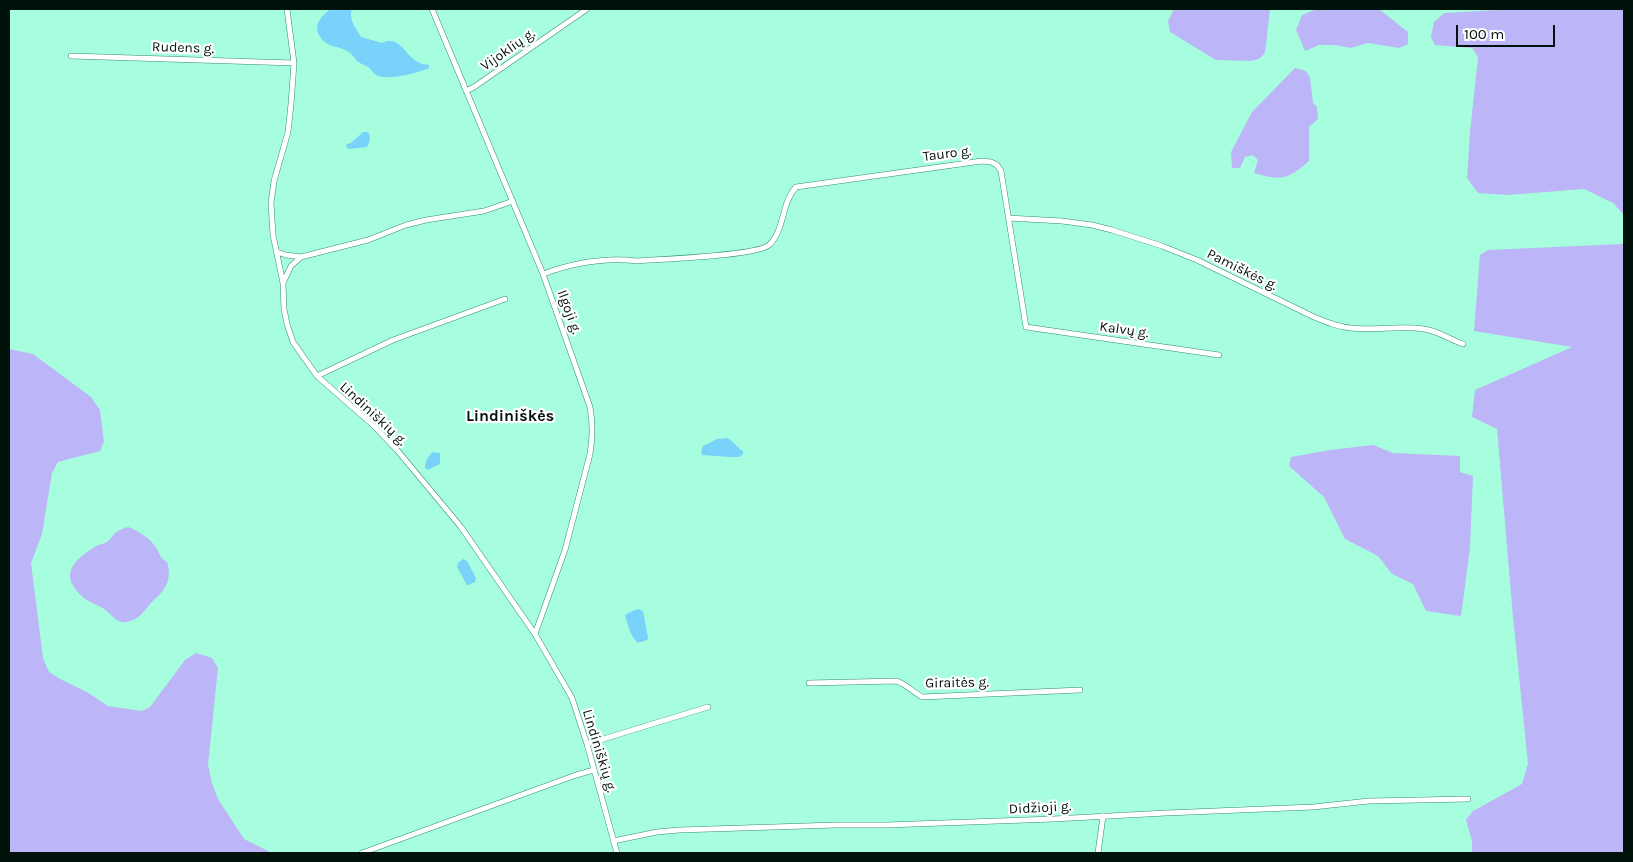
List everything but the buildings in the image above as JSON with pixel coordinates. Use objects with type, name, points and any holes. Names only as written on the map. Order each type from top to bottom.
[{"type":"street","name":"Lindiniškių g.","points":[[287,9],[294,63],[288,132],[274,180],[271,203],[274,236],[283,283],[284,309],[293,342],[317,376],[390,442],[461,527],[535,634],[572,698],[587,744],[617,853]]},
{"type":"street","name":"Ilgoji g.","points":[[432,9],[543,274],[590,407],[593,433],[590,454],[565,550],[535,634]]},
{"type":"street","name":"Vijoklių g.","points":[[466,91],[587,9]]},
{"type":"street","name":"Rudens g.","points":[[71,56],[294,63]]},
{"type":"street","name":"Tauro g.","points":[[543,274],[600,260],[620,259],[637,261],[744,253],[768,246],[776,236],[789,194],[796,187],[982,161],[997,165],[1000,171],[1026,327]]},
{"type":"street","points":[[278,252],[301,257],[353,244],[406,225],[484,210],[513,201]]},
{"type":"street","name":"Pamiškės g.","points":[[1008,218],[1062,221],[1112,230],[1162,246],[1197,260],[1332,324],[1351,328],[1401,327],[1426,329],[1463,344]]},
{"type":"street","points":[[283,283],[291,266],[301,257]]},
{"type":"street","points":[[317,376],[393,340],[505,299]]},
{"type":"street","name":"Kalvų g.","points":[[1026,327],[1219,355]]},
{"type":"street","name":"Giraitės g.","points":[[809,683],[897,681],[905,684],[914,693],[922,697],[1080,690]]},
{"type":"street","points":[[587,744],[708,706]]},
{"type":"street","points":[[362,853],[594,770]]},
{"type":"street","name":"Didžioji g.","points":[[614,842],[657,832],[680,830],[887,825],[1313,807],[1369,801],[1468,799]]},
{"type":"street","points":[[1098,853],[1102,816]]},
{"type":"shaded area","points":[[1174,9],[1270,9],[1265,53],[1259,59],[1250,61],[1216,60],[1170,32],[1168,21]]},
{"type":"shaded area","points":[[1317,9],[1379,9],[1408,32],[1408,44],[1399,48],[1368,43],[1351,48],[1319,45],[1305,51],[1296,30],[1302,15]]},
{"type":"shaded area","points":[[1516,9],[1624,9],[1624,215],[1613,203],[1584,189],[1508,195],[1478,193],[1467,178],[1478,57],[1472,48],[1435,45],[1431,37],[1434,22],[1444,13]]},
{"type":"shaded area","points":[[1295,68],[1306,71],[1310,78],[1313,103],[1317,107],[1318,119],[1309,127],[1309,161],[1295,172],[1278,178],[1254,173],[1258,160],[1253,155],[1245,157],[1240,168],[1232,168],[1231,152],[1252,112]]},
{"type":"shaded area","points":[[1624,241],[1624,853],[1472,853],[1472,841],[1466,820],[1473,811],[1522,784],[1528,764],[1497,429],[1472,417],[1475,390],[1572,347],[1474,331],[1480,255],[1488,250],[1622,244]]},
{"type":"shaded area","points":[[9,349],[33,354],[91,397],[100,410],[104,442],[100,451],[58,462],[52,473],[42,534],[31,563],[43,658],[49,672],[87,692],[108,706],[142,711],[150,707],[185,660],[196,653],[212,658],[218,668],[208,765],[212,783],[218,799],[244,839],[272,853],[9,853]]},
{"type":"shaded area","points":[[1373,445],[1393,453],[1460,456],[1460,472],[1473,476],[1470,548],[1461,616],[1426,611],[1413,584],[1392,574],[1378,556],[1345,539],[1324,497],[1289,466],[1291,457]]},
{"type":"shaded area","points":[[128,527],[143,535],[157,549],[161,557],[167,562],[169,577],[159,595],[139,616],[131,621],[119,622],[104,609],[84,598],[76,590],[70,576],[71,569],[80,557],[96,546],[107,542],[118,531]]},
{"type":"water","points":[[331,9],[352,9],[352,20],[361,37],[382,43],[394,42],[415,60],[429,65],[429,68],[395,77],[376,75],[368,67],[358,62],[352,54],[326,43],[321,38],[317,29],[319,20]]},
{"type":"water","points":[[363,132],[368,132],[370,136],[367,147],[348,149],[347,144],[351,143]]},
{"type":"water","points":[[727,438],[743,451],[743,454],[739,457],[702,455],[703,446],[717,439]]},
{"type":"water","points":[[433,452],[440,453],[440,464],[428,470],[425,468],[426,464],[428,457]]},
{"type":"water","points":[[463,559],[467,561],[476,578],[475,582],[469,585],[467,585],[457,567],[458,563]]},
{"type":"water","points":[[638,609],[643,611],[648,638],[638,643],[631,634],[625,615]]},
{"type":"district","name":"Lindiniškės","points":[[510,416]]}]
